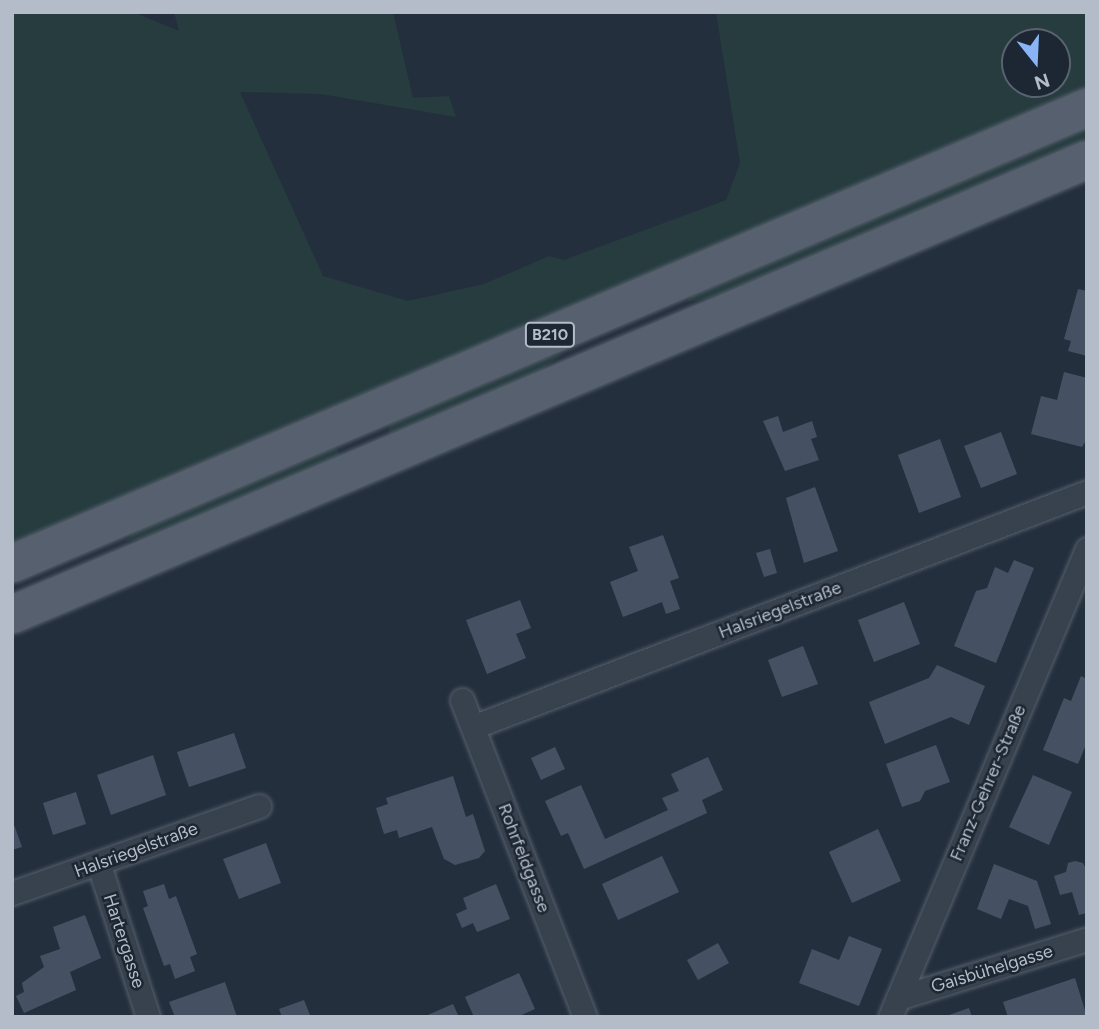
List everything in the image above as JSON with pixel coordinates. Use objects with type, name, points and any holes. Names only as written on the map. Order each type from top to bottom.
[{"type":"main road","name":"B210","points":[[12,563],[1087,107]]},
{"type":"main road","name":"B210","points":[[12,614],[1087,159]]},
{"type":"street","name":"Halsriegelstraße","points":[[473,727],[1087,492]]},
{"type":"street","name":"Franz-Gehrer-Straße","points":[[894,1008],[1087,549]]},
{"type":"street","name":"Rohrfeldgasse","points":[[462,700],[584,1017]]},
{"type":"street","name":"Halsriegelstraße","points":[[12,893],[259,806]]},
{"type":"street","name":"Hartergasse","points":[[99,864],[148,1017]]},
{"type":"street","name":"Gaisbühelgasse","points":[[894,1008],[1087,939]]},
{"type":"green space","points":[[12,12],[133,12],[179,31],[174,12],[393,12],[413,98],[449,96],[456,117],[321,94],[240,92],[323,276],[408,301],[484,284],[549,256],[564,260],[726,200],[740,163],[716,12],[1087,12],[1087,89],[1071,96],[1071,28],[1001,28],[1001,98],[1066,98],[12,543]]},
{"type":"green space","points":[[1087,122],[1087,140],[777,271],[706,299],[686,302],[700,286]]},
{"type":"green space","points":[[563,354],[533,376],[390,437],[387,420],[518,365]]},
{"type":"green space","points":[[334,444],[340,456],[150,539],[125,541],[147,521]]},
{"type":"building","points":[[1078,289],[1087,291],[1087,356],[1068,351],[1071,341],[1064,339]]},
{"type":"building","points":[[1064,372],[1087,378],[1087,439],[1082,447],[1031,434],[1041,396],[1057,400]]},
{"type":"building","points":[[778,416],[783,432],[812,421],[817,437],[811,439],[819,460],[785,471],[763,421]]},
{"type":"building","points":[[1001,432],[1017,474],[981,488],[964,446]]},
{"type":"building","points":[[940,439],[961,497],[919,513],[898,455]]},
{"type":"building","points":[[815,487],[838,551],[804,563],[786,498]]},
{"type":"building","points":[[663,535],[679,578],[670,581],[680,609],[666,614],[662,602],[623,617],[610,582],[638,571],[629,547]]},
{"type":"building","points":[[770,549],[777,573],[764,577],[756,553]]},
{"type":"building","points":[[1014,560],[1034,568],[996,663],[954,646],[976,591],[987,588],[995,567],[1008,573]]},
{"type":"building","points":[[520,600],[531,628],[516,634],[526,658],[487,674],[466,620]]},
{"type":"building","points":[[904,602],[920,644],[874,662],[858,620]]},
{"type":"building","points":[[803,646],[818,684],[782,697],[768,660]]},
{"type":"building","points":[[937,665],[985,686],[969,725],[951,717],[885,744],[869,702],[929,678]]},
{"type":"building","points":[[1081,676],[1087,679],[1087,742],[1078,764],[1043,750],[1064,698],[1071,701]]},
{"type":"building","points":[[234,733],[246,768],[189,787],[177,752]]},
{"type":"building","points":[[936,745],[950,782],[925,791],[920,801],[902,807],[886,764]]},
{"type":"building","points":[[555,747],[565,769],[541,780],[531,758]]},
{"type":"building","points":[[153,755],[166,795],[111,815],[97,775]]},
{"type":"building","points":[[708,757],[723,790],[702,800],[707,813],[584,869],[568,833],[561,836],[545,801],[581,785],[605,839],[668,810],[662,798],[679,791],[671,774]]},
{"type":"building","points":[[1033,775],[1072,792],[1049,845],[1009,827]]},
{"type":"building","points":[[453,776],[466,817],[473,814],[485,851],[479,858],[455,865],[444,859],[432,827],[399,838],[397,830],[384,834],[376,808],[388,804],[386,798]]},
{"type":"building","points":[[76,792],[86,824],[53,835],[43,803]]},
{"type":"building","points":[[12,819],[22,847],[12,850]]},
{"type":"building","points":[[878,829],[901,881],[852,903],[829,852]]},
{"type":"building","points":[[266,843],[281,883],[239,899],[223,859]]},
{"type":"building","points":[[662,856],[679,892],[618,920],[602,884]]},
{"type":"building","points":[[1068,863],[1083,863],[1087,871],[1087,913],[1079,915],[1072,892],[1060,895],[1054,876],[1066,872]]},
{"type":"building","points":[[994,864],[1037,881],[1051,924],[1035,929],[1028,906],[1009,899],[1001,919],[977,909]]},
{"type":"building","points":[[164,884],[169,899],[176,896],[197,954],[190,957],[195,971],[175,979],[170,964],[164,966],[143,908],[148,906],[143,891]]},
{"type":"building","points":[[496,884],[510,919],[477,932],[473,923],[462,928],[456,914],[467,909],[463,898]]},
{"type":"building","points":[[85,915],[101,958],[70,972],[76,990],[24,1013],[16,996],[24,992],[22,983],[44,967],[40,956],[60,949],[53,927]]},
{"type":"building","points":[[849,936],[882,949],[859,1006],[799,983],[812,949],[839,960]]},
{"type":"building","points":[[718,943],[729,963],[698,980],[687,960]]},
{"type":"building","points":[[519,973],[535,1009],[517,1017],[474,1017],[465,997]]},
{"type":"building","points":[[1075,978],[1087,1017],[1008,1017],[1003,1002]]},
{"type":"building","points":[[225,982],[237,1017],[175,1017],[169,1002]]},
{"type":"building","points":[[304,1000],[310,1015],[282,1017],[279,1009]]},
{"type":"building","points":[[453,1004],[459,1017],[423,1017]]},
{"type":"building","points":[[969,1008],[972,1017],[946,1017],[946,1016]]}]
